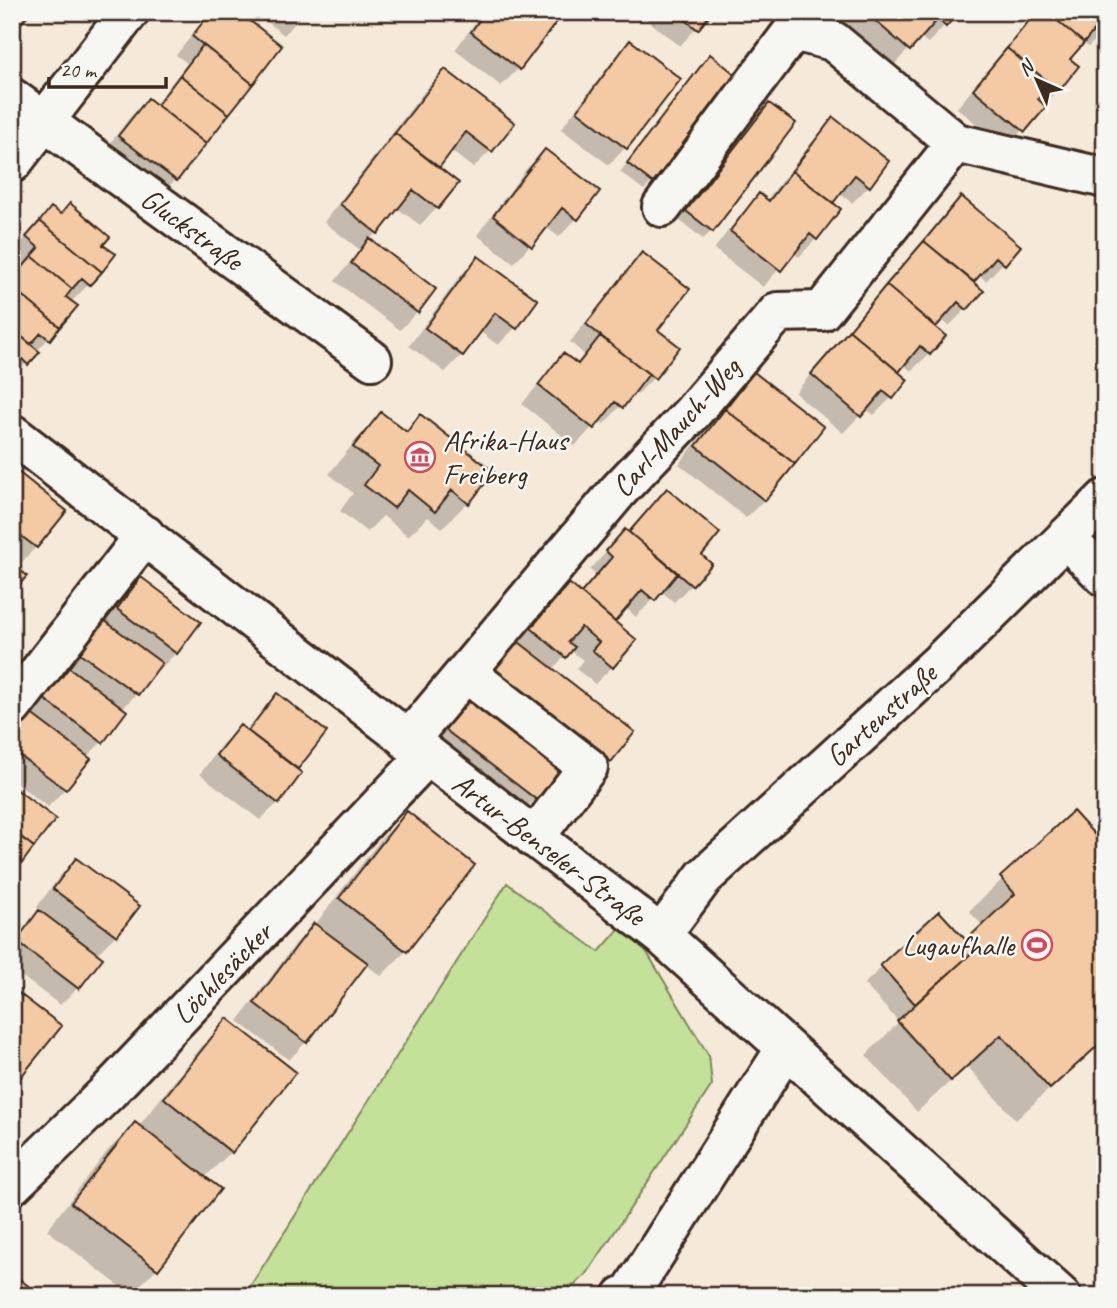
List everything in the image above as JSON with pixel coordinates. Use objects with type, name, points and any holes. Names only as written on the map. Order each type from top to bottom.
[{"type":"street","points":[[12,163],[129,12]]},
{"type":"street","points":[[662,207],[793,31],[832,41],[956,143],[1105,178]]},
{"type":"street","name":"Gluckstraße","points":[[12,98],[372,360]]},
{"type":"street","name":"Carl-Mauch-Weg","points":[[418,748],[618,491],[692,413],[778,312],[822,311],[956,143]]},
{"type":"street","name":"Artur-Benseler-Straße","points":[[12,434],[661,935],[1060,1296]]},
{"type":"street","name":"Gartenstraße","points":[[661,935],[704,877],[940,662],[1105,499]]},
{"type":"street","points":[[12,707],[145,536]]},
{"type":"street","points":[[1065,538],[1105,577]]},
{"type":"street","points":[[478,682],[588,767],[534,838]]},
{"type":"street","name":"Löchlesäcker","points":[[12,1185],[109,1091],[418,748]]},
{"type":"street","points":[[624,1296],[629,1295],[786,1048]]},
{"type":"green space","points":[[507,883],[599,952],[620,928],[646,951],[709,1056],[712,1085],[588,1272],[575,1285],[534,1291],[510,1290],[503,1296],[244,1296]]},
{"type":"building","points":[[12,12],[24,12],[28,15],[12,34]]},
{"type":"building","points":[[211,12],[239,12],[282,46],[253,84],[192,36]]},
{"type":"building","points":[[239,12],[258,12],[251,22]]},
{"type":"building","points":[[485,12],[564,12],[520,70],[471,32]]},
{"type":"building","points":[[676,12],[712,12],[698,30]]},
{"type":"building","points":[[865,12],[959,12],[946,27],[938,19],[910,51]]},
{"type":"building","points":[[1036,12],[1047,12],[1084,43],[1070,59],[1079,66],[1059,91],[1007,48]]},
{"type":"building","points":[[1047,12],[1105,12],[1105,29],[1099,24],[1084,43]]},
{"type":"building","points":[[630,40],[681,79],[627,149],[577,111]]},
{"type":"building","points":[[203,45],[253,84],[229,114],[180,75]]},
{"type":"building","points":[[1007,48],[1050,84],[1038,99],[1046,107],[1025,132],[973,89]]},
{"type":"building","points":[[710,54],[736,75],[653,183],[627,163]]},
{"type":"building","points":[[445,69],[515,123],[492,152],[466,132],[439,168],[395,133]]},
{"type":"building","points":[[180,75],[229,114],[206,144],[157,105]]},
{"type":"building","points":[[148,98],[206,144],[177,181],[118,136]]},
{"type":"building","points":[[769,103],[796,123],[713,232],[686,211]]},
{"type":"building","points":[[833,117],[889,161],[870,187],[855,175],[833,203],[792,171]]},
{"type":"building","points":[[395,133],[459,183],[438,209],[413,190],[378,234],[340,204]]},
{"type":"building","points":[[545,149],[600,191],[578,220],[562,208],[532,247],[493,216]]},
{"type":"building","points":[[792,171],[841,209],[817,240],[810,234],[781,271],[730,231],[759,193],[769,201]]},
{"type":"building","points":[[961,196],[1021,246],[1005,265],[996,257],[974,282],[924,241]]},
{"type":"building","points":[[70,203],[110,237],[103,245],[116,254],[102,272],[40,221],[51,207],[61,214]]},
{"type":"building","points":[[40,221],[102,272],[90,285],[82,278],[72,289],[32,256],[39,248],[26,237]]},
{"type":"building","points":[[369,238],[436,289],[418,313],[351,263]]},
{"type":"building","points":[[924,241],[984,291],[967,310],[958,302],[936,327],[886,285]]},
{"type":"building","points":[[642,252],[690,289],[658,330],[680,347],[655,379],[586,324]]},
{"type":"building","points":[[32,256],[72,289],[66,297],[78,306],[60,327],[12,287],[12,261],[23,267]]},
{"type":"building","points":[[478,256],[538,300],[517,329],[495,313],[463,356],[425,328]]},
{"type":"building","points":[[886,285],[946,336],[930,355],[920,346],[899,372],[849,330]]},
{"type":"building","points":[[12,287],[60,327],[50,340],[41,333],[31,344],[12,329]]},
{"type":"building","points":[[12,329],[40,352],[28,365],[20,357],[12,367]]},
{"type":"building","points":[[849,330],[908,380],[893,399],[883,391],[861,417],[811,374]]},
{"type":"building","points":[[600,336],[649,374],[623,408],[615,402],[594,429],[538,385],[563,353],[578,364]]},
{"type":"building","points":[[754,372],[824,427],[795,464],[725,409]]},
{"type":"building","points":[[725,409],[795,464],[765,501],[696,446]]},
{"type":"building","name":"Afrika-Haus Freiberg","points":[[381,412],[407,432],[420,414],[494,472],[469,504],[452,490],[435,512],[408,490],[394,508],[364,485],[378,466],[353,447]]},
{"type":"building","points":[[12,467],[67,511],[37,548],[12,529]]},
{"type":"building","points":[[667,488],[720,533],[702,555],[712,564],[692,586],[629,532]]},
{"type":"building","points":[[625,529],[678,573],[655,601],[642,590],[615,622],[581,593],[612,557],[606,551]]},
{"type":"building","points":[[12,564],[27,576],[12,593]]},
{"type":"building","points":[[141,577],[201,622],[177,654],[117,609]]},
{"type":"building","points":[[569,583],[637,640],[613,668],[592,650],[599,642],[581,627],[568,642],[575,647],[566,658],[531,628]]},
{"type":"building","points":[[101,618],[162,663],[138,695],[77,651]]},
{"type":"building","points":[[511,636],[635,732],[611,762],[488,667]]},
{"type":"building","points":[[67,666],[127,711],[103,743],[43,698]]},
{"type":"building","points":[[277,693],[327,732],[298,769],[248,731]]},
{"type":"building","points":[[462,695],[560,770],[537,800],[439,725]]},
{"type":"building","points":[[30,713],[91,759],[66,790],[12,750],[12,738]]},
{"type":"building","points":[[240,725],[302,773],[279,804],[216,755]]},
{"type":"building","points":[[12,786],[56,819],[34,847],[12,830]]},
{"type":"building","points":[[407,811],[475,865],[407,952],[339,898]]},
{"type":"building","name":"Lugaufhalle","points":[[1073,811],[1105,846],[1105,1004],[1096,1012],[1105,1021],[1105,1039],[1050,1089],[1001,1035],[951,1081],[897,1021],[975,950],[966,940],[1015,894],[1000,877]]},
{"type":"building","points":[[12,830],[34,847],[13,875],[12,875]]},
{"type":"building","points":[[76,858],[140,906],[117,936],[53,889]]},
{"type":"building","points":[[39,910],[103,958],[79,989],[16,941]]},
{"type":"building","points":[[939,911],[975,950],[915,1004],[880,965]]},
{"type":"building","points":[[314,923],[368,963],[307,1043],[254,1003]]},
{"type":"building","points":[[12,988],[62,1026],[12,1088]]},
{"type":"building","points":[[227,1018],[296,1072],[232,1153],[164,1098]]},
{"type":"building","points":[[135,1122],[221,1189],[158,1270],[71,1203]]},
{"type":"building","points":[[17,1277],[41,1296],[12,1296],[12,1283]]},
{"type":"place","name":"Afrika-Haus Freiberg","points":[[420,457]]},
{"type":"place","name":"Lugaufhalle","points":[[1037,945]]}]
